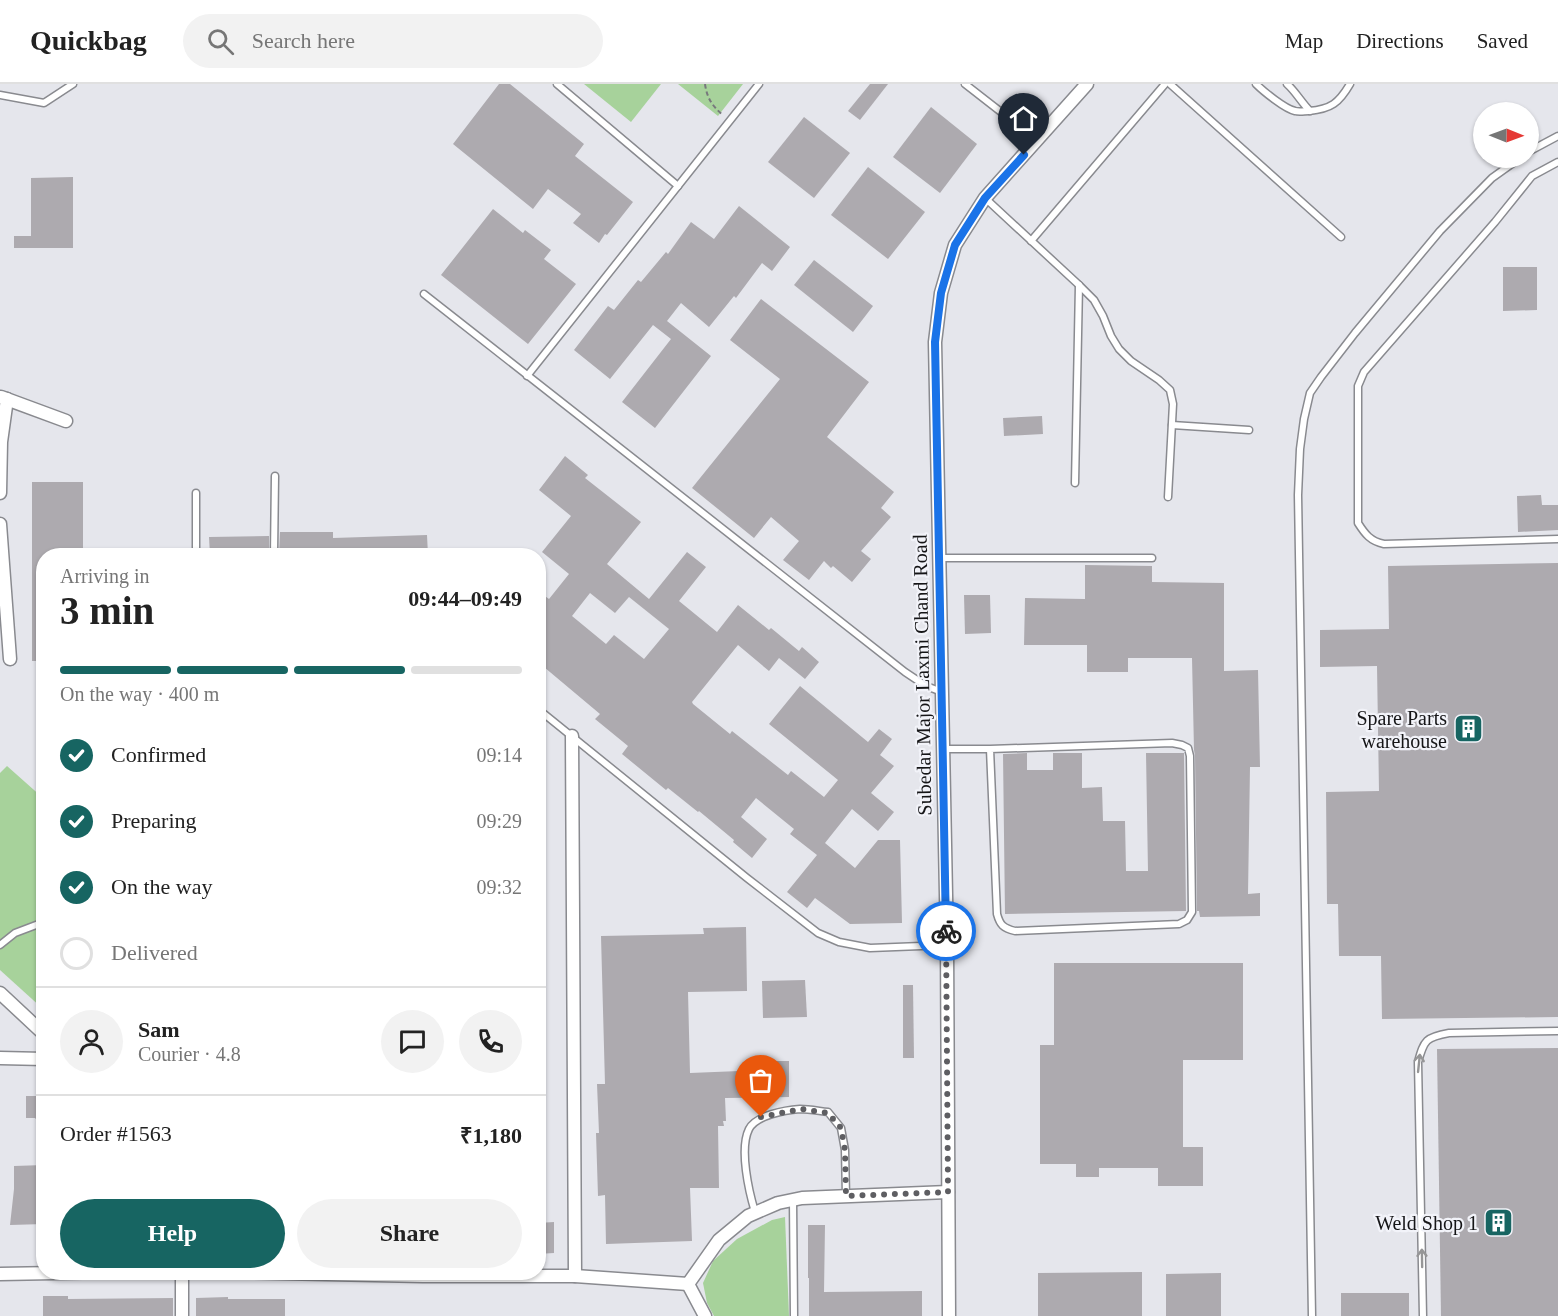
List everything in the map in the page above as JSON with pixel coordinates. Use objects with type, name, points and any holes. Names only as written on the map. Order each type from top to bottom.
[{"type":"street","name":"Subedar Major Laxmi Chand Road","points":[[949,1316],[947,945],[935,342],[941,293],[955,245],[985,198],[1087,84]]},
{"type":"street","points":[[0,493],[3,398],[66,421]]},
{"type":"street","points":[[0,524],[3,605],[10,659]]},
{"type":"street","points":[[572,736],[575,1276]]},
{"type":"street","points":[[0,993],[36,1027]]},
{"type":"street","points":[[0,1058],[36,1059]]},
{"type":"street","points":[[688,1284],[719,1240],[748,1216],[778,1203],[802,1198],[948,1192]]},
{"type":"street","points":[[0,1274],[36,1273]]},
{"type":"street","points":[[546,1276],[688,1284]]},
{"type":"street","points":[[182,1280],[182,1316]]},
{"type":"street","points":[[688,1284],[705,1316]]},
{"type":"lane","points":[[0,95],[44,103],[73,84]]},
{"type":"lane","points":[[557,84],[678,186]]},
{"type":"lane","points":[[526,376],[759,84]]},
{"type":"lane","points":[[965,84],[1037,140]]},
{"type":"lane","points":[[1031,241],[1165,84]]},
{"type":"lane","points":[[1170,84],[1341,237]]},
{"type":"lane","points":[[1256,84],[1294,111],[1326,109],[1341,98],[1350,84]]},
{"type":"lane","points":[[1287,84],[1310,111]]},
{"type":"lane","points":[[1539,146],[1558,136]]},
{"type":"lane","points":[[1558,162],[1532,176],[1495,222],[1364,372],[1359,386],[1358,523],[1366,536],[1375,542],[1384,544],[1558,539]]},
{"type":"lane","points":[[1312,1316],[1298,495],[1304,419],[1310,393],[1362,324],[1440,231],[1492,178],[1506,168]]},
{"type":"lane","points":[[985,198],[1094,300],[1119,349],[1131,361],[1170,390],[1173,404],[1168,497]]},
{"type":"lane","points":[[1075,483],[1079,285]]},
{"type":"lane","points":[[423,294],[905,672],[926,686],[942,692]]},
{"type":"lane","points":[[1172,425],[1249,430]]},
{"type":"lane","points":[[274,548],[275,476]]},
{"type":"lane","points":[[196,493],[196,548]]},
{"type":"lane","points":[[939,558],[1152,558]]},
{"type":"lane","points":[[546,715],[818,933],[840,942],[870,948],[947,945]]},
{"type":"lane","points":[[943,749],[1172,743],[1188,748],[1190,756],[1192,912],[1187,920],[1179,924],[1015,931],[1005,929],[997,914],[990,748]]},
{"type":"lane","points":[[0,945],[15,933],[36,925]]},
{"type":"lane","points":[[1423,1316],[1418,1062],[1423,1044],[1434,1036],[1449,1033],[1558,1031]]},
{"type":"lane","points":[[755,1213],[747,1182],[746,1139],[749,1127],[761,1117],[777,1113],[801,1109],[828,1113],[841,1128],[845,1150],[846,1196]]},
{"type":"lane","points":[[793,1200],[794,1316]]},
{"type":"path","points":[[705,84],[707,97],[715,108],[730,120]]},
{"type":"green space","points":[[584,84],[661,84],[631,122]]},
{"type":"green space","points":[[678,84],[743,84],[718,116]]},
{"type":"green space","points":[[7,766],[36,792],[36,1003],[0,970],[0,773]]},
{"type":"green space","points":[[785,1217],[789,1316],[714,1316],[707,1303],[703,1283],[713,1261],[737,1239],[772,1220]]},
{"type":"building","points":[[499,84],[510,84],[584,144],[575,156],[633,202],[599,243],[573,223],[581,214],[548,189],[533,209],[453,144]]},
{"type":"building","points":[[870,84],[888,84],[860,120],[848,111]]},
{"type":"building","points":[[931,107],[977,144],[940,193],[893,157]]},
{"type":"building","points":[[804,117],[850,153],[814,198],[768,162]]},
{"type":"building","points":[[868,167],[925,212],[888,259],[831,215]]},
{"type":"building","points":[[73,177],[73,248],[14,248],[14,236],[31,236],[31,178]]},
{"type":"building","points":[[739,206],[790,247],[772,271],[762,263],[736,298],[734,296],[709,327],[681,303],[667,321],[711,356],[655,428],[622,402],[671,339],[653,325],[610,379],[574,350],[608,306],[614,310],[638,280],[641,282],[666,252],[668,254],[691,222],[714,239]]},
{"type":"building","points":[[493,209],[523,233],[525,230],[551,250],[544,259],[576,284],[528,344],[441,275]]},
{"type":"building","points":[[814,260],[873,306],[853,332],[794,285]]},
{"type":"building","points":[[1503,267],[1537,267],[1537,310],[1503,311]]},
{"type":"building","points":[[761,299],[869,382],[827,437],[894,492],[881,508],[891,517],[861,551],[871,559],[852,582],[824,561],[809,580],[783,560],[799,541],[771,517],[754,538],[692,488],[780,379],[730,340]]},
{"type":"building","points":[[1042,416],[1043,434],[1004,436],[1003,418]]},
{"type":"building","points":[[565,456],[588,475],[585,478],[641,522],[607,564],[649,599],[687,552],[706,567],[679,601],[717,632],[738,605],[769,630],[771,628],[799,651],[802,647],[819,662],[805,679],[779,658],[769,671],[738,645],[692,702],[730,734],[732,731],[788,775],[791,771],[824,797],[838,780],[769,724],[800,686],[868,742],[879,729],[892,739],[880,755],[894,766],[871,793],[894,812],[878,831],[852,809],[825,843],[855,868],[878,840],[900,840],[902,923],[850,924],[815,898],[807,908],[787,892],[817,855],[790,834],[794,829],[756,798],[741,817],[767,839],[752,858],[699,811],[668,788],[666,790],[622,754],[628,746],[595,719],[600,714],[546,669],[546,597],[549,599],[569,574],[546,555],[545,548],[571,516],[539,490]],"holes":[[[590,593],[615,613],[629,597],[669,629],[644,659],[614,635],[606,644],[572,616]]]},
{"type":"building","points":[[32,482],[83,482],[83,548],[36,548],[36,661],[32,661]]},
{"type":"building","points":[[1541,495],[1542,505],[1558,505],[1558,530],[1518,532],[1517,496]]},
{"type":"building","points":[[280,532],[333,532],[333,538],[427,535],[428,548],[279,548]]},
{"type":"building","points":[[269,536],[269,548],[210,548],[209,537]]},
{"type":"building","name":"Spare Parts warehouse","points":[[1558,563],[1558,1017],[1382,1019],[1381,956],[1339,956],[1338,904],[1327,904],[1326,792],[1379,791],[1377,666],[1320,667],[1320,630],[1389,629],[1388,566]]},
{"type":"building","points":[[1085,565],[1152,566],[1152,582],[1224,583],[1224,671],[1258,670],[1260,767],[1250,767],[1248,894],[1260,893],[1260,916],[1200,917],[1197,911],[1192,658],[1128,658],[1128,672],[1087,672],[1087,645],[1024,645],[1025,598],[1085,599]]},
{"type":"building","points":[[964,595],[990,595],[991,633],[965,634]]},
{"type":"building","points":[[1027,753],[1027,770],[1053,770],[1053,753],[1082,753],[1082,788],[1102,787],[1103,821],[1125,821],[1126,871],[1148,871],[1146,753],[1184,753],[1186,911],[1005,914],[1003,754]]},
{"type":"building","points":[[746,927],[747,991],[688,992],[690,1073],[765,1070],[765,1061],[789,1061],[789,1097],[725,1098],[726,1121],[723,1121],[724,1126],[718,1126],[719,1188],[690,1188],[692,1241],[606,1244],[605,1195],[598,1196],[596,1133],[599,1133],[597,1084],[605,1084],[601,936],[704,934],[703,928]]},
{"type":"building","points":[[1054,963],[1243,963],[1243,1060],[1183,1060],[1183,1147],[1203,1147],[1203,1186],[1158,1186],[1158,1168],[1099,1168],[1099,1177],[1076,1177],[1076,1164],[1040,1164],[1040,1045],[1054,1045]]},
{"type":"building","points":[[805,980],[807,1017],[763,1018],[762,981]]},
{"type":"building","points":[[903,985],[913,985],[914,1058],[903,1058]]},
{"type":"building","name":"Weld Shop 1","points":[[1558,1048],[1558,1316],[1441,1316],[1437,1049]]},
{"type":"building","points":[[26,1096],[36,1096],[36,1119],[26,1118]]},
{"type":"building","points":[[36,1165],[36,1224],[10,1225],[14,1166]]},
{"type":"building","points":[[546,1222],[554,1222],[554,1253],[546,1254]]},
{"type":"building","points":[[808,1225],[825,1225],[824,1292],[922,1291],[922,1316],[809,1316]]},
{"type":"building","points":[[1142,1272],[1142,1316],[1038,1316],[1038,1273]]},
{"type":"building","points":[[1221,1273],[1221,1316],[1166,1316],[1166,1274]]},
{"type":"building","points":[[1341,1293],[1409,1293],[1409,1316],[1341,1316]]},
{"type":"building","points":[[43,1296],[68,1296],[68,1299],[173,1298],[173,1316],[43,1316]]},
{"type":"building","points":[[228,1297],[228,1299],[285,1299],[285,1316],[196,1316],[196,1298]]},
{"type":"way so far","points":[[761,1117],[801,1109],[828,1113],[841,1128],[845,1150],[846,1196],[948,1192],[946,931]]},
{"type":"place","name":"Spare Parts warehouse","points":[[1468,729]]},
{"type":"place","name":"Weld Shop 1","points":[[1499,1223]]},
{"type":"route","points":[[946,931],[935,342],[941,293],[955,245],[985,198],[1024,155]]}]
